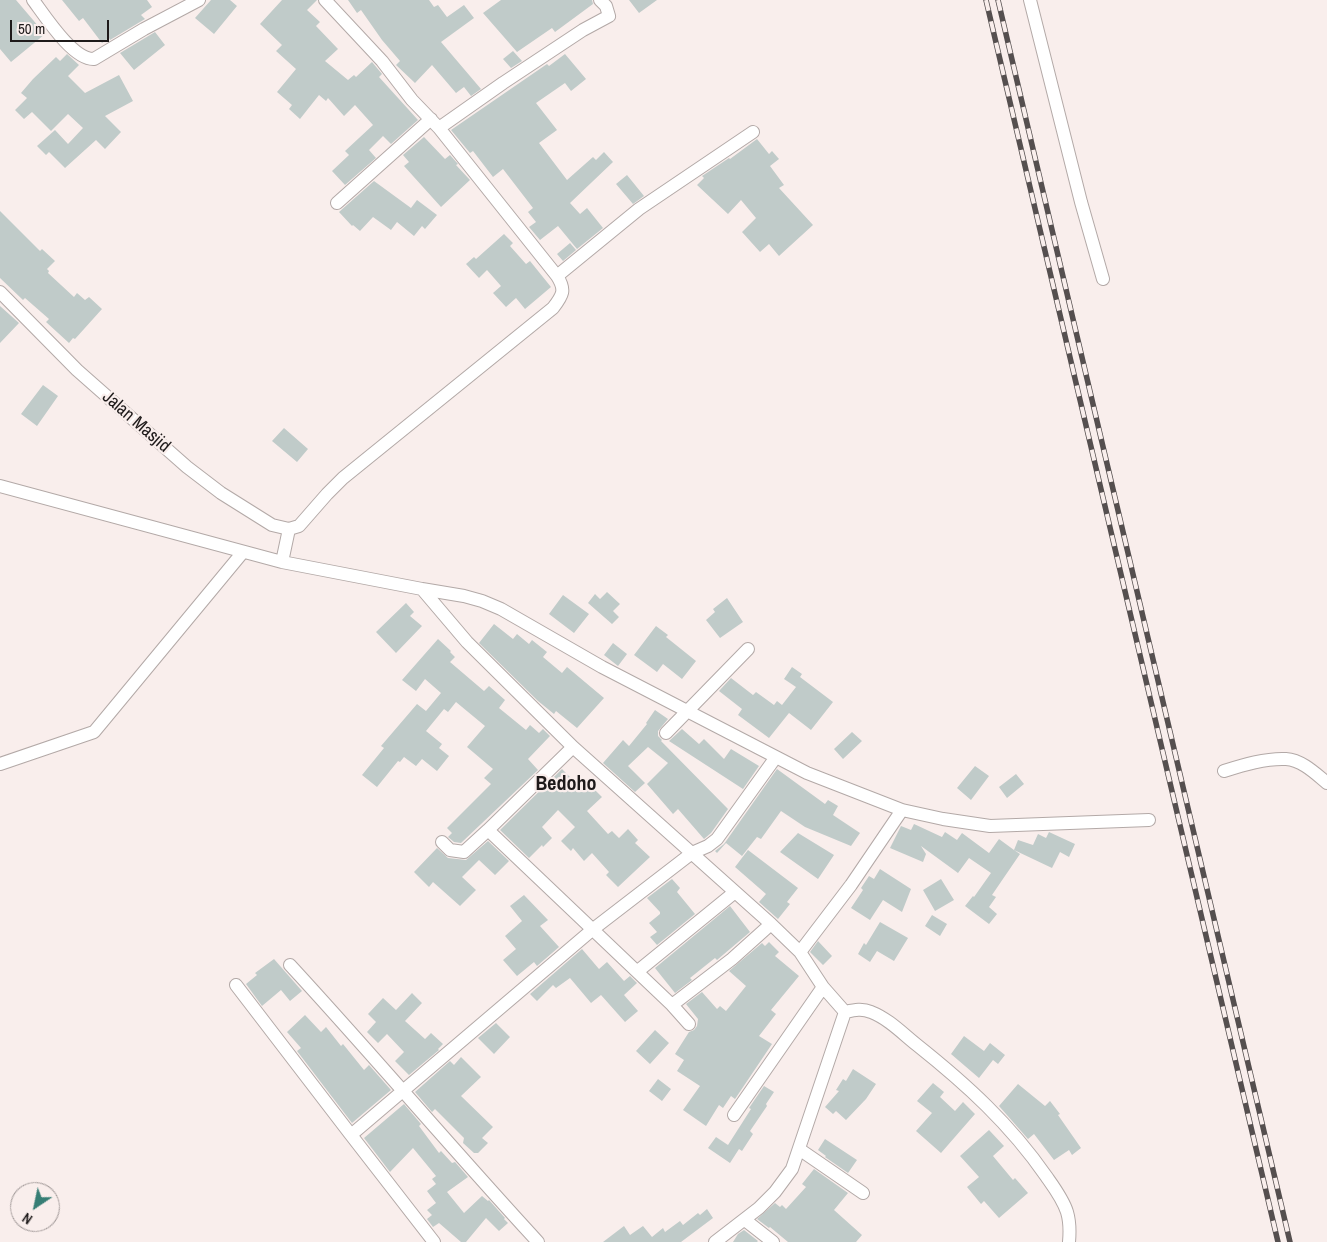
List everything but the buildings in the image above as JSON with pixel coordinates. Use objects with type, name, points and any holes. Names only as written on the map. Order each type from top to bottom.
[{"type":"street","points":[[33,0],[72,48],[89,59],[94,59],[144,29],[199,0]]},
{"type":"street","points":[[284,554],[289,528],[299,526],[326,494],[343,478],[553,308],[563,291],[562,283],[557,276],[435,123],[412,100],[382,61],[325,0]]},
{"type":"street","points":[[1030,0],[1080,202],[1103,279]]},
{"type":"street","points":[[337,203],[435,123],[503,83],[582,30],[609,16],[607,2]]},
{"type":"street","points":[[557,276],[639,209],[753,132]]},
{"type":"street","name":"Jalan Masjid","points":[[0,292],[77,370],[187,467],[272,526],[289,528]]},
{"type":"street","points":[[0,486],[243,552],[284,554],[422,589],[482,601],[501,609],[602,667],[776,758],[807,773],[902,810],[943,819],[990,826],[1150,820]]},
{"type":"street","points":[[0,764],[94,732],[243,552]]},
{"type":"street","points":[[422,589],[467,642],[573,747],[800,952],[823,987],[845,1012]]},
{"type":"street","points":[[666,733],[748,649]]},
{"type":"street","points":[[442,842],[450,850],[464,852],[573,747]]},
{"type":"street","points":[[351,1135],[404,1092],[592,930],[692,853],[708,846],[717,838],[776,758]]},
{"type":"street","points":[[1224,770],[1257,762],[1288,759],[1307,767],[1327,783]]},
{"type":"street","points":[[800,952],[856,878],[902,810]]},
{"type":"street","points":[[488,830],[592,930],[638,971],[689,1024]]},
{"type":"street","points":[[638,971],[735,892]]},
{"type":"street","points":[[672,1005],[732,959],[771,924]]},
{"type":"street","points":[[290,965],[344,1023],[538,1242]]},
{"type":"street","points":[[236,984],[434,1242]]},
{"type":"street","points":[[734,1115],[823,987]]},
{"type":"street","points":[[845,1012],[859,1009],[870,1011],[885,1019],[953,1073],[986,1104],[1030,1152],[1051,1184],[1066,1210],[1070,1229],[1069,1242]]},
{"type":"street","points":[[715,1242],[776,1192],[792,1169],[845,1012]]},
{"type":"street","points":[[799,1150],[863,1193]]},
{"type":"street","points":[[744,1220],[773,1242]]},
{"type":"railway","points":[[986,0],[1278,1242]]},
{"type":"railway","points":[[998,0],[1290,1242]]},
{"type":"district","name":"Bedoho","points":[[566,785]]}]
